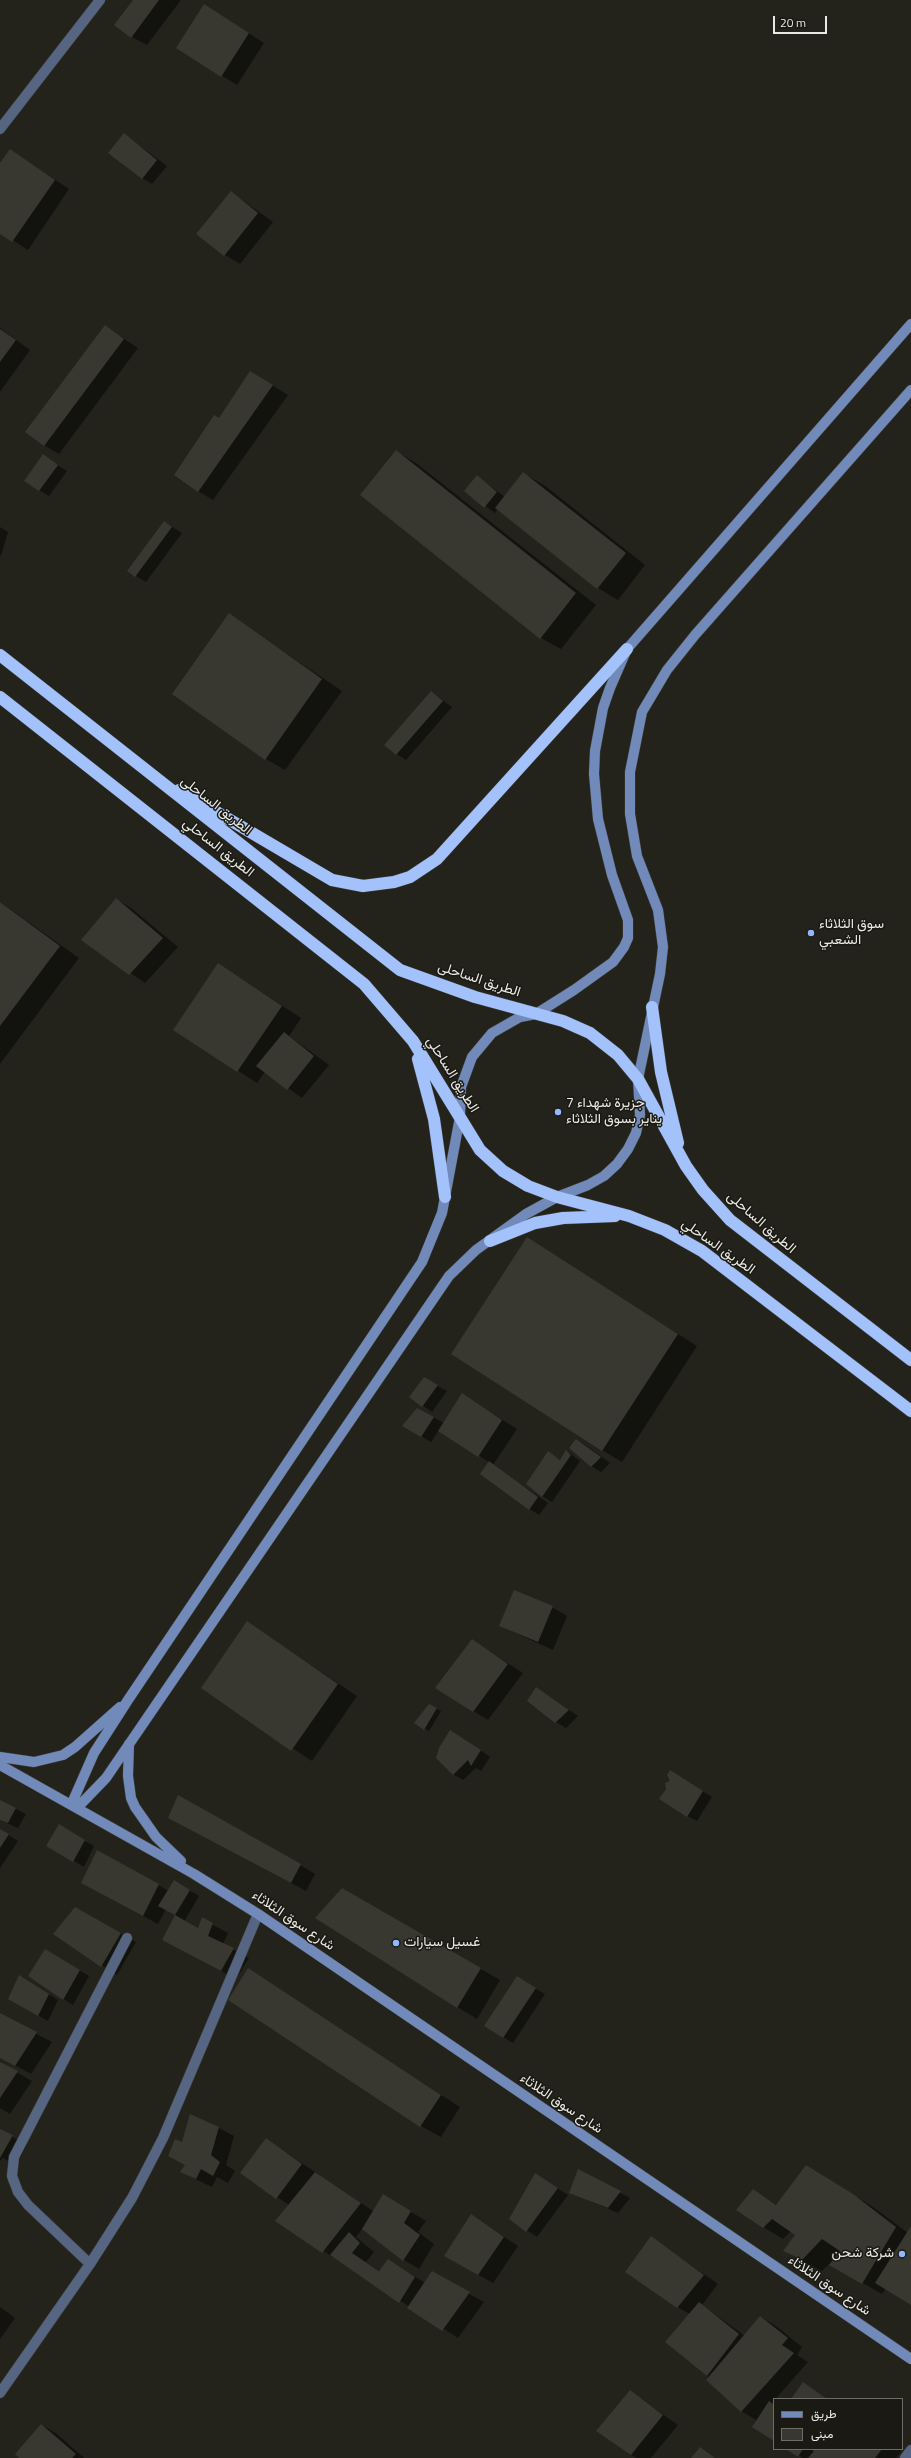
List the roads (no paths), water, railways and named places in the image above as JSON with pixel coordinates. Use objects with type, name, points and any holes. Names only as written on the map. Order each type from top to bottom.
[{"type":"highway","points":[[159,781],[202,801],[332,880],[363,886],[394,882],[410,877],[437,859],[627,649]]},
{"type":"highway","name":"الطريق الساحلى","points":[[0,655],[400,970],[475,997],[563,1021],[590,1033],[618,1055],[638,1079],[686,1166],[703,1190],[730,1220],[911,1360]]},
{"type":"highway","name":"الطريق الساحلي","points":[[0,697],[364,984],[413,1041],[480,1150],[503,1171],[528,1186],[557,1197],[629,1216],[666,1230],[702,1251],[911,1411]]},
{"type":"highway","points":[[652,1007],[661,1072],[676,1136],[686,1166]]},
{"type":"highway","points":[[413,1041],[434,1119],[445,1197]]},
{"type":"highway","points":[[490,1241],[516,1229],[556,1220],[629,1216]]},
{"type":"street","points":[[0,129],[100,0]]},
{"type":"street","points":[[75,1805],[94,1753],[422,1262],[432,1241],[445,1197],[460,1117],[462,1088],[465,1072],[481,1044],[506,1024],[520,1017],[536,1014],[613,962],[622,951],[628,938],[628,920],[612,875],[598,820],[594,774],[603,708],[627,649],[911,324]]},
{"type":"street","points":[[75,1805],[98,1789],[449,1276],[476,1250],[526,1214],[557,1197],[588,1185],[604,1176],[617,1164],[628,1149],[636,1133],[640,1115],[638,1079],[662,960],[662,929],[653,893],[637,856],[629,792],[633,751],[642,712],[667,670],[690,641],[911,390]]},
{"type":"street","points":[[0,1757],[34,1762],[63,1755],[75,1747],[128,1700]]},
{"type":"street","points":[[129,1743],[128,1776],[131,1798],[135,1807],[156,1838],[194,1874]]},
{"type":"street","points":[[0,1765],[75,1805],[194,1874]]},
{"type":"street","name":"شارع سوق الثلاثاء","points":[[194,1874],[258,1914],[911,2360]]},
{"type":"street","points":[[0,2393],[90,2264],[132,2198],[163,2138],[258,1914]]},
{"type":"street","points":[[90,2264],[28,2205],[18,2192],[12,2176],[14,2157],[126,1938]]},
{"type":"street","points":[[905,2458],[911,2450]]},
{"type":"place","name":"سوق الثلاثاء الشعبي","points":[[811,933]]},
{"type":"place","name":"جزيرة شهداء 7 يناير بسوق الثلاثاء","points":[[558,1112]]},
{"type":"place","name":"غسيل سيارات","points":[[396,1943]]},
{"type":"place","name":"شركة شحن","points":[[902,2254]]}]
